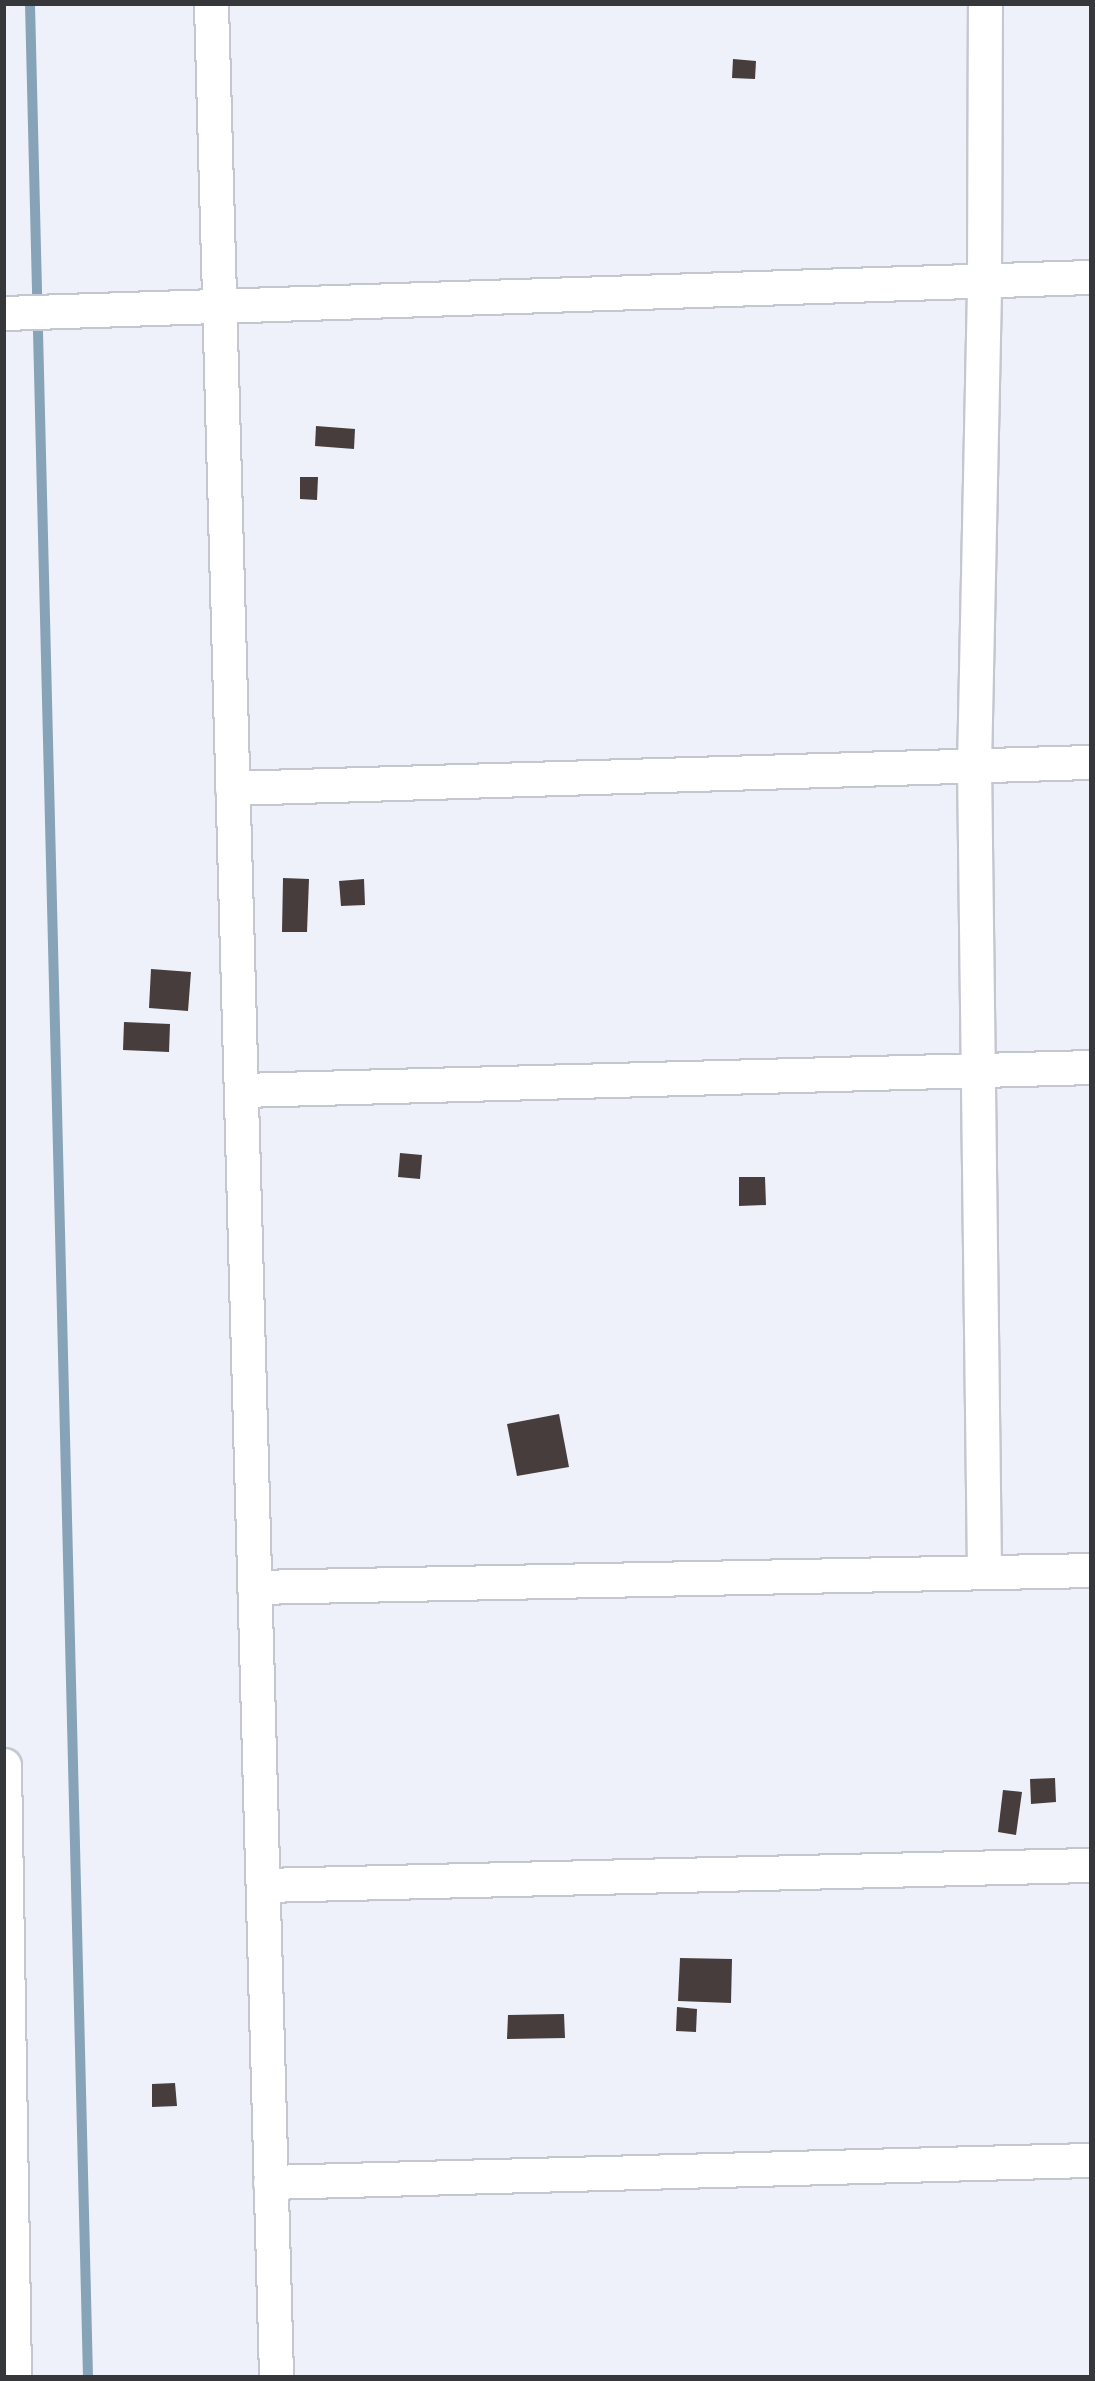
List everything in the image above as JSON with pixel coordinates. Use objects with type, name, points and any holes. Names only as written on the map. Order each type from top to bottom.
[{"type":"street","points":[[211,4],[276,2376]]},
{"type":"street","points":[[984,1571],[980,1071],[974,766],[984,279],[985,4]]},
{"type":"street","points":[[4,313],[1090,277]]},
{"type":"street","points":[[232,788],[1090,762]]},
{"type":"street","points":[[242,1090],[1090,1067]]},
{"type":"street","points":[[254,1587],[1090,1570]]},
{"type":"street","points":[[4,1765],[8,2183],[14,2376]]},
{"type":"street","points":[[264,1886],[1090,1865]]},
{"type":"street","points":[[270,2182],[1090,2160]]},
{"type":"building","points":[[733,59],[756,61],[755,79],[732,78]]},
{"type":"building","points":[[316,426],[355,429],[354,449],[315,446]]},
{"type":"building","points":[[300,477],[318,477],[317,500],[300,499]]},
{"type":"building","points":[[283,878],[309,879],[307,932],[282,932]]},
{"type":"building","points":[[364,879],[365,905],[341,906],[339,881]]},
{"type":"building","points":[[151,969],[191,972],[188,1011],[149,1008]]},
{"type":"building","points":[[124,1022],[170,1024],[169,1052],[123,1050]]},
{"type":"building","points":[[400,1153],[422,1155],[420,1179],[398,1177]]},
{"type":"building","points":[[739,1177],[765,1177],[766,1205],[739,1206]]},
{"type":"building","points":[[559,1414],[569,1467],[517,1476],[507,1424]]},
{"type":"building","points":[[1055,1778],[1056,1802],[1031,1804],[1030,1779]]},
{"type":"building","points":[[1003,1790],[1022,1792],[1016,1835],[998,1832]]},
{"type":"building","points":[[680,1958],[732,1959],[731,2003],[678,2001]]},
{"type":"building","points":[[677,2007],[697,2009],[696,2032],[676,2031]]},
{"type":"building","points":[[564,2014],[565,2038],[507,2039],[508,2015]]},
{"type":"building","points":[[175,2083],[177,2106],[152,2107],[152,2084]]},
{"type":"waterway","points":[[30,4],[88,2376]]}]
